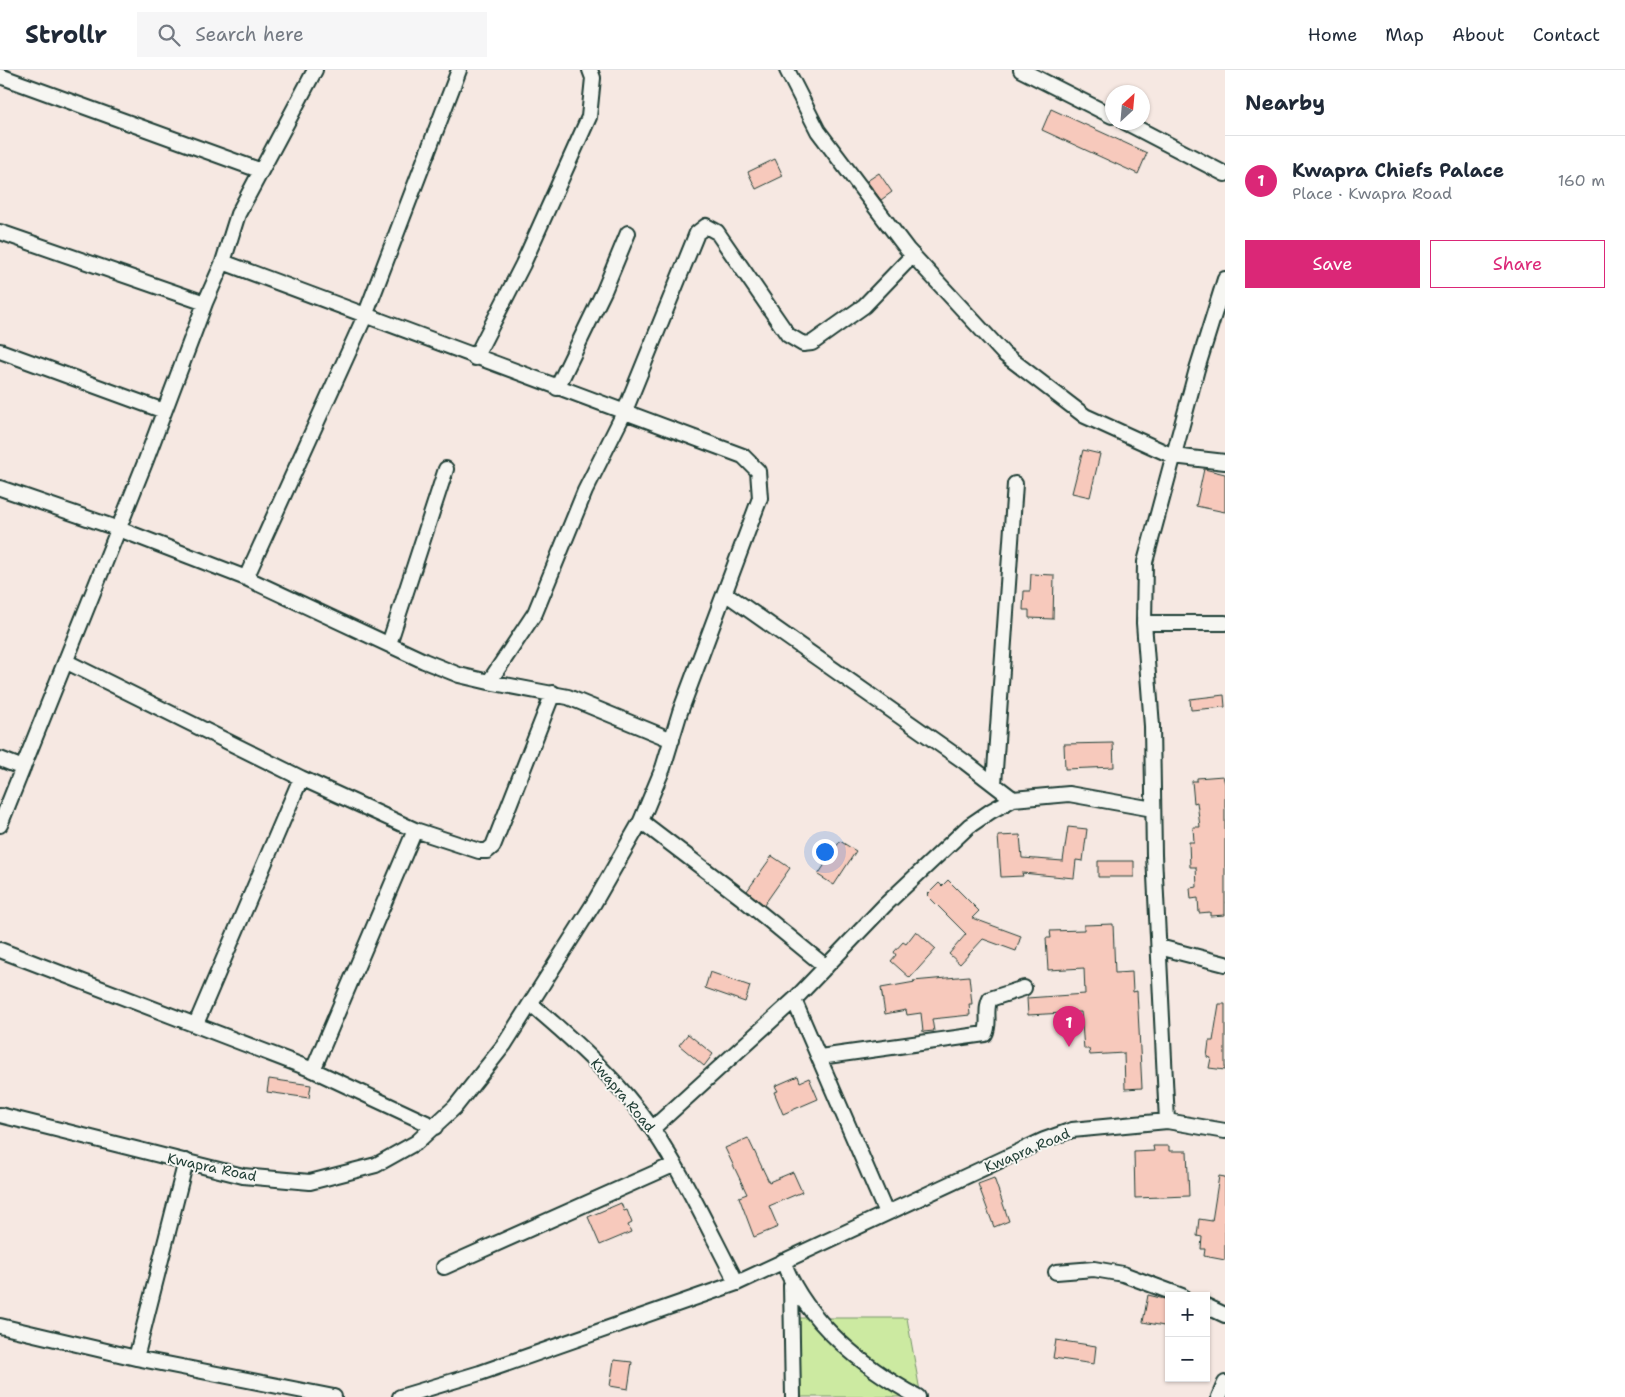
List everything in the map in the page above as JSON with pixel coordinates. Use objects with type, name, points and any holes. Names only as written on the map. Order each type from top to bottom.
[{"type":"street","points":[[0,826],[67,662],[205,303],[223,262],[238,214],[259,170],[315,70]]},
{"type":"street","points":[[246,578],[365,316],[458,70]]},
{"type":"street","points":[[475,358],[523,264],[589,117],[593,78],[590,70]]},
{"type":"street","points":[[787,70],[818,131],[913,255],[1004,354],[1085,416],[1173,456],[1225,462]]},
{"type":"street","points":[[1021,70],[1105,112]]},
{"type":"street","points":[[0,76],[259,170]]},
{"type":"street","points":[[1140,130],[1225,174]]},
{"type":"street","points":[[489,682],[535,613],[585,491],[624,413],[697,233],[701,228],[710,228],[717,232],[788,335],[803,344],[812,343],[864,306],[913,255]]},
{"type":"street","points":[[0,232],[205,303]]},
{"type":"street","points":[[556,388],[604,291],[628,233]]},
{"type":"street","points":[[223,262],[475,358],[743,456],[758,471],[760,498],[663,768],[641,821],[610,876],[531,1004]]},
{"type":"street","points":[[1167,1121],[1152,726],[1144,623],[1145,562],[1173,456],[1219,319],[1225,279]]},
{"type":"street","points":[[0,351],[164,411]]},
{"type":"street","points":[[389,644],[446,469]]},
{"type":"street","points":[[994,784],[1015,484]]},
{"type":"street","points":[[0,488],[119,529],[246,578],[424,661],[459,674],[489,682],[553,693],[589,704],[672,740]]},
{"type":"street","points":[[725,593],[1013,799]]},
{"type":"street","points":[[1144,623],[1225,623]]},
{"type":"street","points":[[67,662],[301,778],[415,830],[478,851],[487,851],[493,846],[553,693]]},
{"type":"street","points":[[0,759],[23,768]]},
{"type":"street","points":[[196,1024],[301,778]]},
{"type":"street","points":[[652,1128],[794,1000],[885,906],[969,826],[1013,799],[1069,794],[1154,809]]},
{"type":"street","points":[[641,821],[742,898],[826,967]]},
{"type":"street","points":[[313,1070],[415,830]]},
{"type":"street","points":[[1159,947],[1225,964]]},
{"type":"street","points":[[0,950],[313,1070],[435,1127]]},
{"type":"street","points":[[820,1057],[985,1034],[988,1029],[988,1004],[990,999],[1024,988]]},
{"type":"street","points":[[794,1000],[886,1213]]},
{"type":"street","name":"Kwapra Road","points":[[0,1115],[243,1176],[310,1182],[376,1165],[404,1150],[435,1127],[486,1068],[531,1004],[578,1044],[604,1070],[652,1128],[737,1283],[1044,1140],[1072,1130],[1167,1121],[1225,1131]]},
{"type":"street","points":[[136,1358],[186,1162]]},
{"type":"street","points":[[444,1267],[673,1166]]},
{"type":"street","points":[[783,1261],[792,1285],[806,1306],[840,1343],[918,1397]]},
{"type":"street","points":[[1056,1272],[1094,1269],[1124,1274],[1171,1292]]},
{"type":"street","points":[[400,1397],[480,1373],[737,1283]]},
{"type":"street","points":[[792,1285],[793,1397]]},
{"type":"street","points":[[1210,1308],[1225,1315]]},
{"type":"street","points":[[0,1326],[136,1358],[334,1397]]},
{"type":"street","points":[[1219,1397],[1225,1383]]},
{"type":"green space","points":[[800,1318],[907,1318],[921,1397],[798,1397]]},
{"type":"building","points":[[1051,109],[1147,153],[1138,174],[1042,130]]},
{"type":"building","points":[[775,159],[783,176],[756,189],[748,172]]},
{"type":"building","points":[[879,173],[892,192],[881,200],[867,181]]},
{"type":"building","points":[[1083,450],[1100,454],[1090,497],[1072,493]]},
{"type":"building","points":[[1204,469],[1225,474],[1225,512],[1196,506]]},
{"type":"building","points":[[1031,574],[1054,575],[1053,619],[1029,618],[1029,610],[1023,610],[1024,591],[1030,591]]},
{"type":"building","points":[[1224,695],[1225,707],[1191,710],[1190,699]]},
{"type":"building","points":[[1113,743],[1114,767],[1065,769],[1064,744]]},
{"type":"building","points":[[1223,776],[1225,784],[1225,915],[1210,916],[1210,912],[1199,913],[1198,898],[1191,899],[1190,888],[1197,887],[1196,867],[1190,867],[1189,842],[1194,842],[1193,827],[1200,827],[1197,802],[1194,803],[1192,781],[1197,781],[1197,778]]},
{"type":"building","points":[[1068,827],[1087,829],[1083,861],[1076,860],[1074,878],[1022,873],[1023,876],[1001,877],[998,836],[1020,835],[1022,858],[1063,861]]},
{"type":"building","points":[[840,841],[856,851],[834,885],[818,875]]},
{"type":"building","points":[[772,856],[790,868],[764,905],[747,891]]},
{"type":"building","points":[[1098,861],[1134,861],[1134,877],[1098,877]]},
{"type":"building","points":[[948,880],[979,911],[972,918],[1021,936],[1016,951],[983,939],[960,964],[949,954],[966,934],[927,895],[939,883],[942,886]]},
{"type":"building","points":[[1113,924],[1115,973],[1132,972],[1133,992],[1137,991],[1142,1088],[1125,1089],[1124,1053],[1090,1055],[1089,1049],[1084,1049],[1081,1012],[1028,1015],[1027,998],[1085,994],[1084,968],[1048,970],[1046,938],[1051,938],[1050,931],[1084,930],[1084,925]]},
{"type":"building","points":[[916,931],[936,949],[910,978],[891,961],[896,955],[894,952],[903,942],[906,944]]},
{"type":"building","points":[[710,972],[750,986],[745,1002],[705,988]]},
{"type":"building","points":[[969,976],[972,1004],[969,1004],[970,1015],[932,1019],[934,1031],[923,1032],[921,1013],[907,1015],[906,1010],[885,1014],[881,988],[915,982],[913,981]]},
{"type":"building","points":[[1219,1004],[1225,1004],[1225,1070],[1209,1068],[1211,1058],[1207,1057],[1209,1041],[1213,1041]]},
{"type":"building","points":[[688,1034],[713,1054],[704,1066],[679,1045]]},
{"type":"building","points":[[798,1076],[800,1082],[809,1078],[818,1099],[783,1114],[774,1092],[778,1091],[775,1086]]},
{"type":"building","points":[[269,1079],[311,1085],[309,1098],[267,1092]]},
{"type":"building","points":[[748,1138],[769,1182],[793,1172],[802,1192],[769,1206],[778,1227],[754,1237],[739,1197],[747,1194],[725,1148]]},
{"type":"building","points":[[1153,1146],[1169,1146],[1169,1151],[1187,1151],[1189,1196],[1135,1198],[1134,1152],[1154,1151]]},
{"type":"building","points":[[1219,1176],[1225,1177],[1225,1260],[1204,1256],[1205,1249],[1201,1249],[1202,1237],[1197,1236],[1199,1219],[1212,1221]]},
{"type":"building","points":[[994,1178],[1009,1221],[994,1227],[978,1184]]},
{"type":"building","points":[[621,1203],[624,1211],[627,1210],[632,1223],[628,1225],[631,1232],[600,1245],[588,1217]]},
{"type":"building","points":[[1148,1295],[1165,1299],[1165,1326],[1143,1322]]},
{"type":"building","points":[[1056,1340],[1096,1346],[1094,1364],[1053,1358]]},
{"type":"building","points":[[614,1360],[632,1362],[628,1389],[610,1386]]},
{"type":"place","name":"Kwapra Chiefs Palace","points":[[1069,1047]]}]
